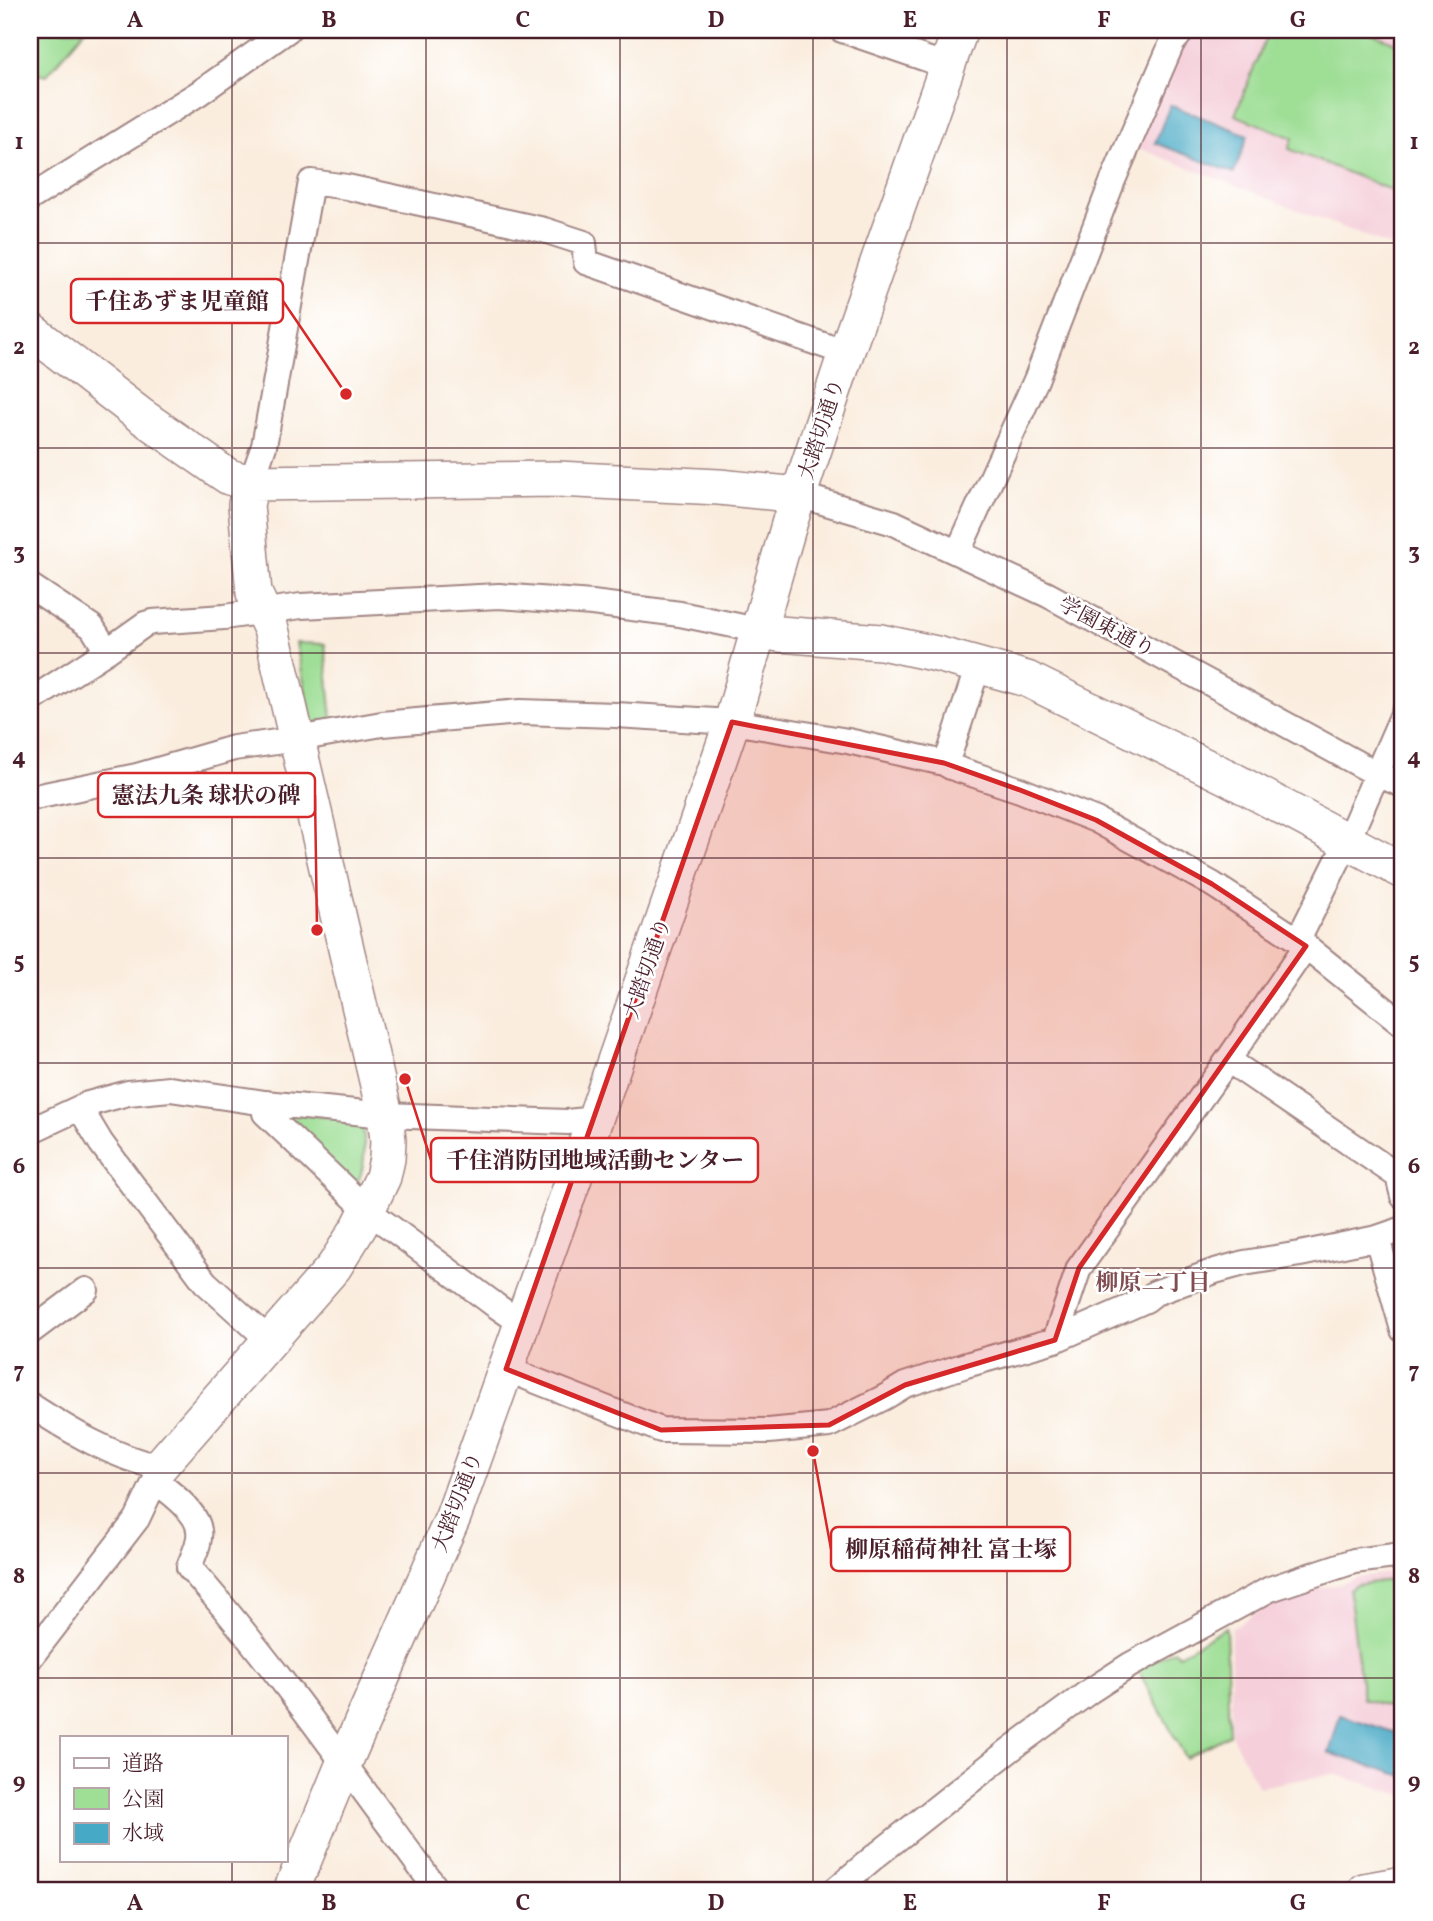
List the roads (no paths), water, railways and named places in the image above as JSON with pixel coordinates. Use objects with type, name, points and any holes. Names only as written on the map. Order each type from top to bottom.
[{"type":"street","points":[[30,198],[199,93],[288,30]]},
{"type":"street","points":[[842,30],[947,66]]},
{"type":"street","name":"大踏切通り","points":[[291,1891],[344,1763],[453,1517],[595,1119],[732,722],[799,495],[960,30]]},
{"type":"street","points":[[958,552],[1036,380],[1113,180],[1172,43],[1181,30]]},
{"type":"street","points":[[30,1658],[137,1518],[157,1474],[334,1267],[367,1210],[383,1177],[387,1159],[385,1115],[297,739],[271,629],[254,593],[246,505],[264,446],[311,182],[347,187],[544,230],[584,243],[586,262],[846,353]]},
{"type":"street","points":[[30,330],[140,415],[220,471],[229,477],[251,483],[557,479],[719,487],[799,495]]},
{"type":"street","name":"学園東通り","points":[[799,495],[894,523],[1048,595],[1377,774],[1403,785]]},
{"type":"street","points":[[30,586],[92,627],[107,651]]},
{"type":"street","points":[[30,701],[145,624],[152,622],[224,617],[301,606],[499,596],[592,603],[680,614],[787,635],[880,642],[1027,679],[1227,777],[1403,871]]},
{"type":"street","points":[[944,763],[978,666]]},
{"type":"street","points":[[30,799],[137,776],[234,748],[382,724],[520,712],[732,722],[848,741],[944,763],[1096,820],[1216,886],[1302,943],[1403,1024]]},
{"type":"street","points":[[1055,1340],[1079,1268],[1228,1060],[1302,943],[1403,714]]},
{"type":"street","points":[[1228,1060],[1398,1176],[1403,1196]]},
{"type":"street","points":[[30,1131],[88,1104],[128,1093],[170,1089],[265,1103],[385,1115],[567,1122],[595,1119]]},
{"type":"street","points":[[265,1103],[265,1113],[367,1210],[495,1306],[523,1320]]},
{"type":"street","points":[[80,1108],[102,1143],[205,1282],[270,1341]]},
{"type":"street","points":[[506,1369],[661,1430],[769,1430],[829,1424],[905,1385],[966,1364],[1055,1340],[1146,1300],[1155,1293],[1215,1271],[1377,1238],[1403,1229]]},
{"type":"street","points":[[1377,1238],[1403,1330]]},
{"type":"street","points":[[30,1332],[86,1290]]},
{"type":"street","points":[[30,1405],[66,1428],[157,1474],[188,1510],[200,1528],[199,1541],[188,1567],[228,1612],[438,1891]]},
{"type":"street","points":[[834,1891],[1012,1749],[1130,1665],[1270,1589],[1354,1561],[1403,1555]]},
{"type":"street","points":[[1364,1891],[1403,1884]]},
{"type":"water","points":[[1170,105],[1248,135],[1234,173],[1155,143]]},
{"type":"water","points":[[1340,1715],[1403,1735],[1403,1776],[1329,1753]]},
{"type":"place","name":"千住あずま児童館","points":[[346,394]]},
{"type":"place","name":"憲法九条 球状の碑","points":[[317,930]]},
{"type":"place","name":"千住消防団地域活動センター","points":[[405,1079]]},
{"type":"place","name":"柳原稲荷神社 富士塚","points":[[813,1451]]},
{"type":"district","name":"柳原二丁目","points":[[1153,1282]]}]
